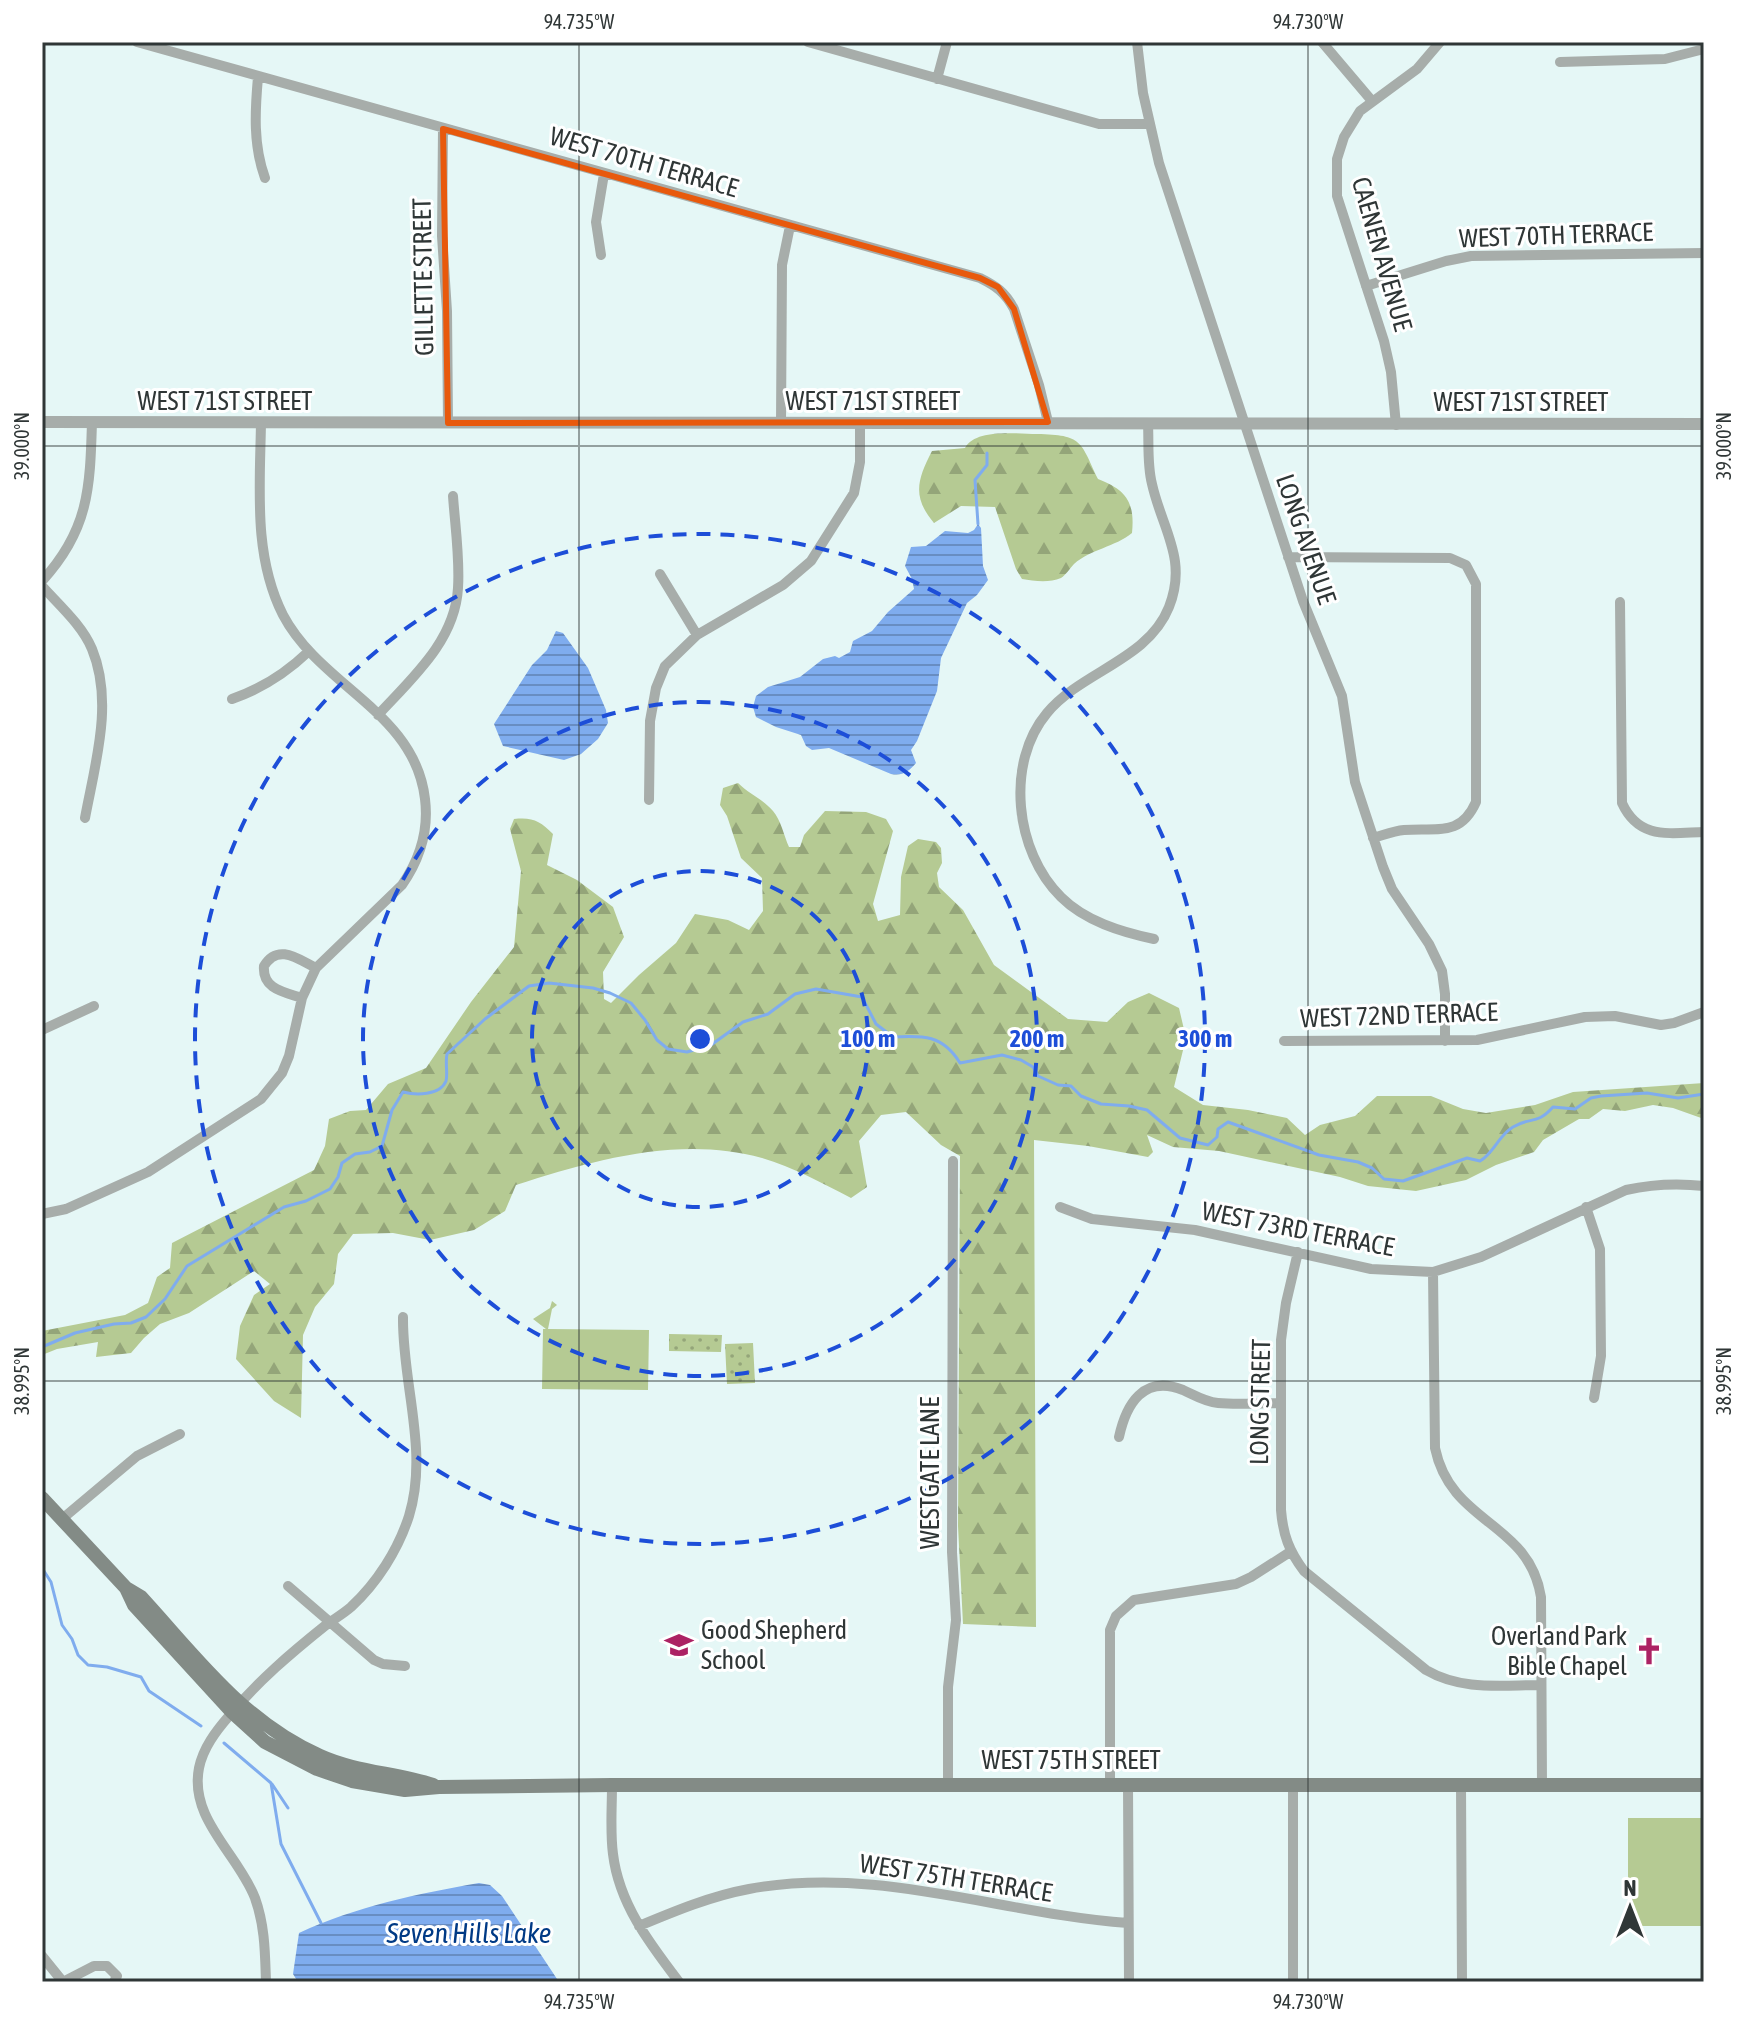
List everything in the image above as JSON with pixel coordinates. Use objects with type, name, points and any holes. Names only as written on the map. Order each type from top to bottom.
[{"type":"main road","name":"WEST 75TH STREET","points":[[42,1498],[126,1588],[134,1605],[265,1742],[334,1775],[405,1790],[612,1785],[1110,1783],[1704,1785]]},
{"type":"street","name":"WEST 70TH TERRACE","points":[[137,42],[980,278],[998,287],[1014,309],[1048,422]]},
{"type":"street","points":[[808,42],[1099,124],[1149,124]]},
{"type":"street","points":[[937,79],[947,42]]},
{"type":"street","name":"LONG AVENUE","points":[[1137,42],[1149,124],[1159,163],[1288,557],[1312,626],[1342,696],[1353,770],[1373,838],[1392,889],[1429,944],[1442,971],[1445,1041]]},
{"type":"street","points":[[1322,42],[1372,101]]},
{"type":"street","name":"CAENEN AVENUE","points":[[1396,425],[1391,372],[1384,341],[1337,196],[1337,159],[1349,125],[1372,101],[1417,69],[1440,42]]},
{"type":"street","points":[[1560,62],[1665,59],[1704,49]]},
{"type":"street","points":[[258,77],[255,129],[259,163],[265,178]]},
{"type":"street","name":"GILLETTE STREET","points":[[443,129],[442,236],[447,311],[448,423]]},
{"type":"street","points":[[601,255],[596,222],[604,174]]},
{"type":"street","points":[[781,423],[782,265],[790,226]]},
{"type":"street","name":"WEST 70TH TERRACE","points":[[1366,286],[1446,261],[1501,253],[1704,253]]},
{"type":"street","name":"WEST 71ST STREET","points":[[42,422],[1704,424]]},
{"type":"street","points":[[85,818],[99,741],[102,713],[100,679],[84,636],[42,584],[84,515],[92,422]]},
{"type":"street","points":[[42,1214],[66,1209],[148,1172],[249,1108],[269,1091],[282,1073],[294,1041],[302,998],[316,968],[402,885],[421,847],[426,807],[418,765],[401,737],[308,652],[283,614],[263,555],[260,517],[261,422]]},
{"type":"street","points":[[649,800],[650,721],[656,688],[665,666],[697,635],[792,580],[819,551],[854,493],[859,477],[860,423]]},
{"type":"street","points":[[1148,424],[1151,483],[1177,560],[1170,606],[1153,636],[1066,695],[1047,713],[1034,733],[1022,772],[1021,814],[1037,867],[1061,897],[1089,918],[1133,935],[1154,939]]},
{"type":"street","points":[[378,715],[425,664],[442,641],[453,616],[458,588],[453,496]]},
{"type":"street","points":[[1288,557],[1450,558],[1466,565],[1476,584],[1476,802],[1471,813],[1452,828],[1407,830],[1373,838]]},
{"type":"street","points":[[660,574],[697,635]]},
{"type":"street","points":[[1620,602],[1622,803],[1628,816],[1649,831],[1704,832]]},
{"type":"street","points":[[232,699],[256,691],[293,667],[308,652]]},
{"type":"street","points":[[302,998],[271,986],[265,978],[264,966],[271,956],[284,953],[316,968]]},
{"type":"street","points":[[42,1030],[94,1006]]},
{"type":"street","name":"WEST 72ND TERRACE","points":[[1284,1041],[1477,1040],[1585,1017],[1615,1016],[1661,1025],[1704,1012]]},
{"type":"street","name":"WESTGATE LANE","points":[[948,1784],[948,1687],[956,1620],[952,1552],[953,1161]]},
{"type":"street","name":"WEST 73RD TERRACE","points":[[1060,1207],[1092,1219],[1195,1230],[1371,1269],[1433,1272],[1481,1257],[1626,1190],[1677,1183],[1704,1186]]},
{"type":"street","points":[[1586,1207],[1600,1249],[1601,1356],[1594,1398]]},
{"type":"street","name":"LONG STREET","points":[[1290,1552],[1283,1533],[1281,1510],[1281,1340],[1298,1252]]},
{"type":"street","points":[[1433,1272],[1435,1448],[1439,1465],[1455,1494],[1511,1541],[1532,1566],[1541,1597],[1542,1784]]},
{"type":"street","points":[[266,1982],[265,1941],[254,1897],[205,1816],[197,1785],[199,1768],[205,1750],[235,1708],[264,1677],[350,1608],[375,1580],[409,1515],[417,1462],[403,1357],[403,1317]]},
{"type":"street","points":[[1119,1437],[1128,1407],[1137,1396],[1151,1388],[1169,1386],[1217,1403],[1281,1403]]},
{"type":"street","points":[[62,1519],[137,1456],[180,1434]]},
{"type":"street","points":[[1110,1783],[1110,1630],[1116,1616],[1134,1600],[1236,1584],[1290,1552],[1304,1571],[1441,1679],[1474,1686],[1541,1685]]},
{"type":"street","points":[[288,1586],[374,1660],[405,1666]]},
{"type":"street","points":[[1128,1784],[1129,1982]]},
{"type":"street","points":[[1293,1784],[1293,1982]]},
{"type":"street","points":[[1461,1784],[1462,1982]]},
{"type":"street","points":[[612,1785],[613,1856],[625,1900],[639,1926],[679,1982]]},
{"type":"street","name":"WEST 75TH TERRACE","points":[[639,1926],[704,1900],[746,1889],[831,1883],[927,1891],[1062,1916],[1128,1923]]},
{"type":"street","points":[[42,1956],[63,1982],[94,1966],[107,1966],[117,1976],[114,1982]]},
{"type":"highlighted area","points":[[443,129],[980,278],[998,287],[1014,309],[1048,422],[448,423]]},
{"type":"green space","points":[[987,435],[1063,436],[1078,443],[1098,479],[1122,493],[1132,513],[1132,533],[1081,559],[1061,578],[1047,581],[1022,579],[995,507],[961,506],[934,523],[922,505],[919,488],[932,451],[965,448],[978,437]]},
{"type":"green space","points":[[738,783],[773,811],[789,847],[800,847],[804,835],[825,811],[866,812],[886,819],[893,831],[873,904],[878,921],[900,915],[901,877],[908,846],[918,839],[936,842],[941,848],[942,863],[937,873],[939,887],[963,910],[994,965],[1068,1019],[1107,1022],[1128,1002],[1149,993],[1179,1008],[1186,1038],[1174,1087],[1203,1105],[1287,1118],[1305,1135],[1320,1125],[1355,1116],[1377,1096],[1431,1096],[1463,1109],[1486,1113],[1535,1105],[1573,1092],[1704,1083],[1704,1119],[1673,1108],[1653,1105],[1625,1111],[1603,1109],[1589,1119],[1579,1119],[1543,1140],[1534,1152],[1496,1165],[1466,1180],[1416,1191],[1368,1186],[1219,1151],[1173,1147],[1147,1135],[1153,1152],[1148,1157],[1034,1140],[1036,1627],[963,1624],[958,1526],[960,1156],[941,1145],[906,1112],[881,1115],[859,1141],[867,1187],[851,1198],[762,1158],[700,1149],[669,1150],[606,1159],[516,1185],[505,1211],[474,1230],[430,1240],[393,1233],[353,1234],[338,1254],[334,1284],[315,1307],[303,1335],[301,1418],[274,1401],[236,1359],[240,1326],[254,1295],[270,1284],[254,1271],[189,1313],[160,1324],[131,1353],[96,1357],[98,1342],[57,1349],[42,1355],[42,1331],[125,1315],[148,1303],[157,1277],[170,1268],[172,1243],[314,1170],[325,1146],[329,1119],[350,1111],[366,1110],[388,1084],[426,1068],[471,1002],[514,947],[521,871],[510,829],[514,819],[531,819],[553,834],[547,865],[577,880],[613,907],[624,937],[603,972],[604,999],[611,1003],[676,943],[695,914],[728,920],[749,930],[763,911],[762,878],[741,858],[727,816],[720,805],[723,788]]},
{"type":"green space","points":[[552,1301],[557,1305],[552,1309],[548,1329],[649,1330],[648,1390],[542,1389],[543,1329],[546,1329],[533,1319],[550,1308]]},
{"type":"green space","points":[[669,1334],[722,1335],[721,1352],[669,1351]]},
{"type":"green space","points":[[753,1343],[755,1383],[727,1384],[725,1344]]},
{"type":"green space","points":[[1628,1818],[1704,1818],[1704,1926],[1628,1926]]},
{"type":"water","points":[[978,524],[981,528],[983,566],[988,580],[967,603],[941,658],[937,691],[911,750],[916,763],[910,769],[902,774],[891,774],[829,748],[812,750],[806,746],[801,735],[756,717],[753,707],[756,696],[768,687],[800,677],[823,659],[839,658],[850,652],[853,641],[872,631],[914,589],[905,566],[911,547],[926,546],[945,531],[968,533]]},
{"type":"water","points":[[556,631],[563,633],[588,668],[606,710],[608,723],[598,739],[581,754],[564,760],[503,746],[494,724],[532,665],[547,650]]},
{"type":"water","name":"Seven Hills Lake","points":[[479,1883],[490,1885],[502,1896],[559,1982],[298,1982],[293,1974],[299,1933],[343,1915],[388,1902]]},
{"type":"waterway","points":[[978,524],[975,480],[987,465],[987,453]]},
{"type":"waterway","points":[[42,1347],[75,1333],[131,1323],[146,1317],[165,1299],[187,1266],[284,1207],[306,1201],[330,1189],[342,1163],[355,1154],[382,1146],[392,1110],[403,1092],[427,1093],[443,1086],[447,1078],[447,1054],[485,1019],[529,986],[549,983],[610,993],[631,1003],[657,1040],[668,1049],[687,1052],[711,1045],[743,1022],[768,1014],[795,994],[816,989],[862,997],[876,1024],[893,1037],[914,1036],[939,1042],[960,1063],[1002,1055],[1021,1060],[1033,1067],[1038,1076],[1058,1085],[1071,1086],[1081,1096],[1101,1104],[1147,1110],[1180,1138],[1208,1145],[1217,1137],[1218,1129],[1228,1122],[1319,1155],[1358,1162],[1372,1168],[1384,1179],[1403,1181],[1467,1158],[1480,1161],[1508,1131],[1542,1117],[1553,1107],[1575,1109],[1591,1098],[1601,1096],[1647,1093],[1678,1098],[1704,1094]]},
{"type":"waterway","points":[[42,1568],[51,1582],[62,1625],[78,1655],[88,1665],[141,1677],[149,1691],[201,1726]]},
{"type":"waterway","points":[[224,1743],[271,1783],[281,1844],[321,1923]]},
{"type":"waterway","points":[[272,1784],[288,1808]]},
{"type":"place","name":"Good Shepherd School","points":[[679,1645]]},
{"type":"place","name":"Overland Park Bible Chapel","points":[[1649,1651]]}]
